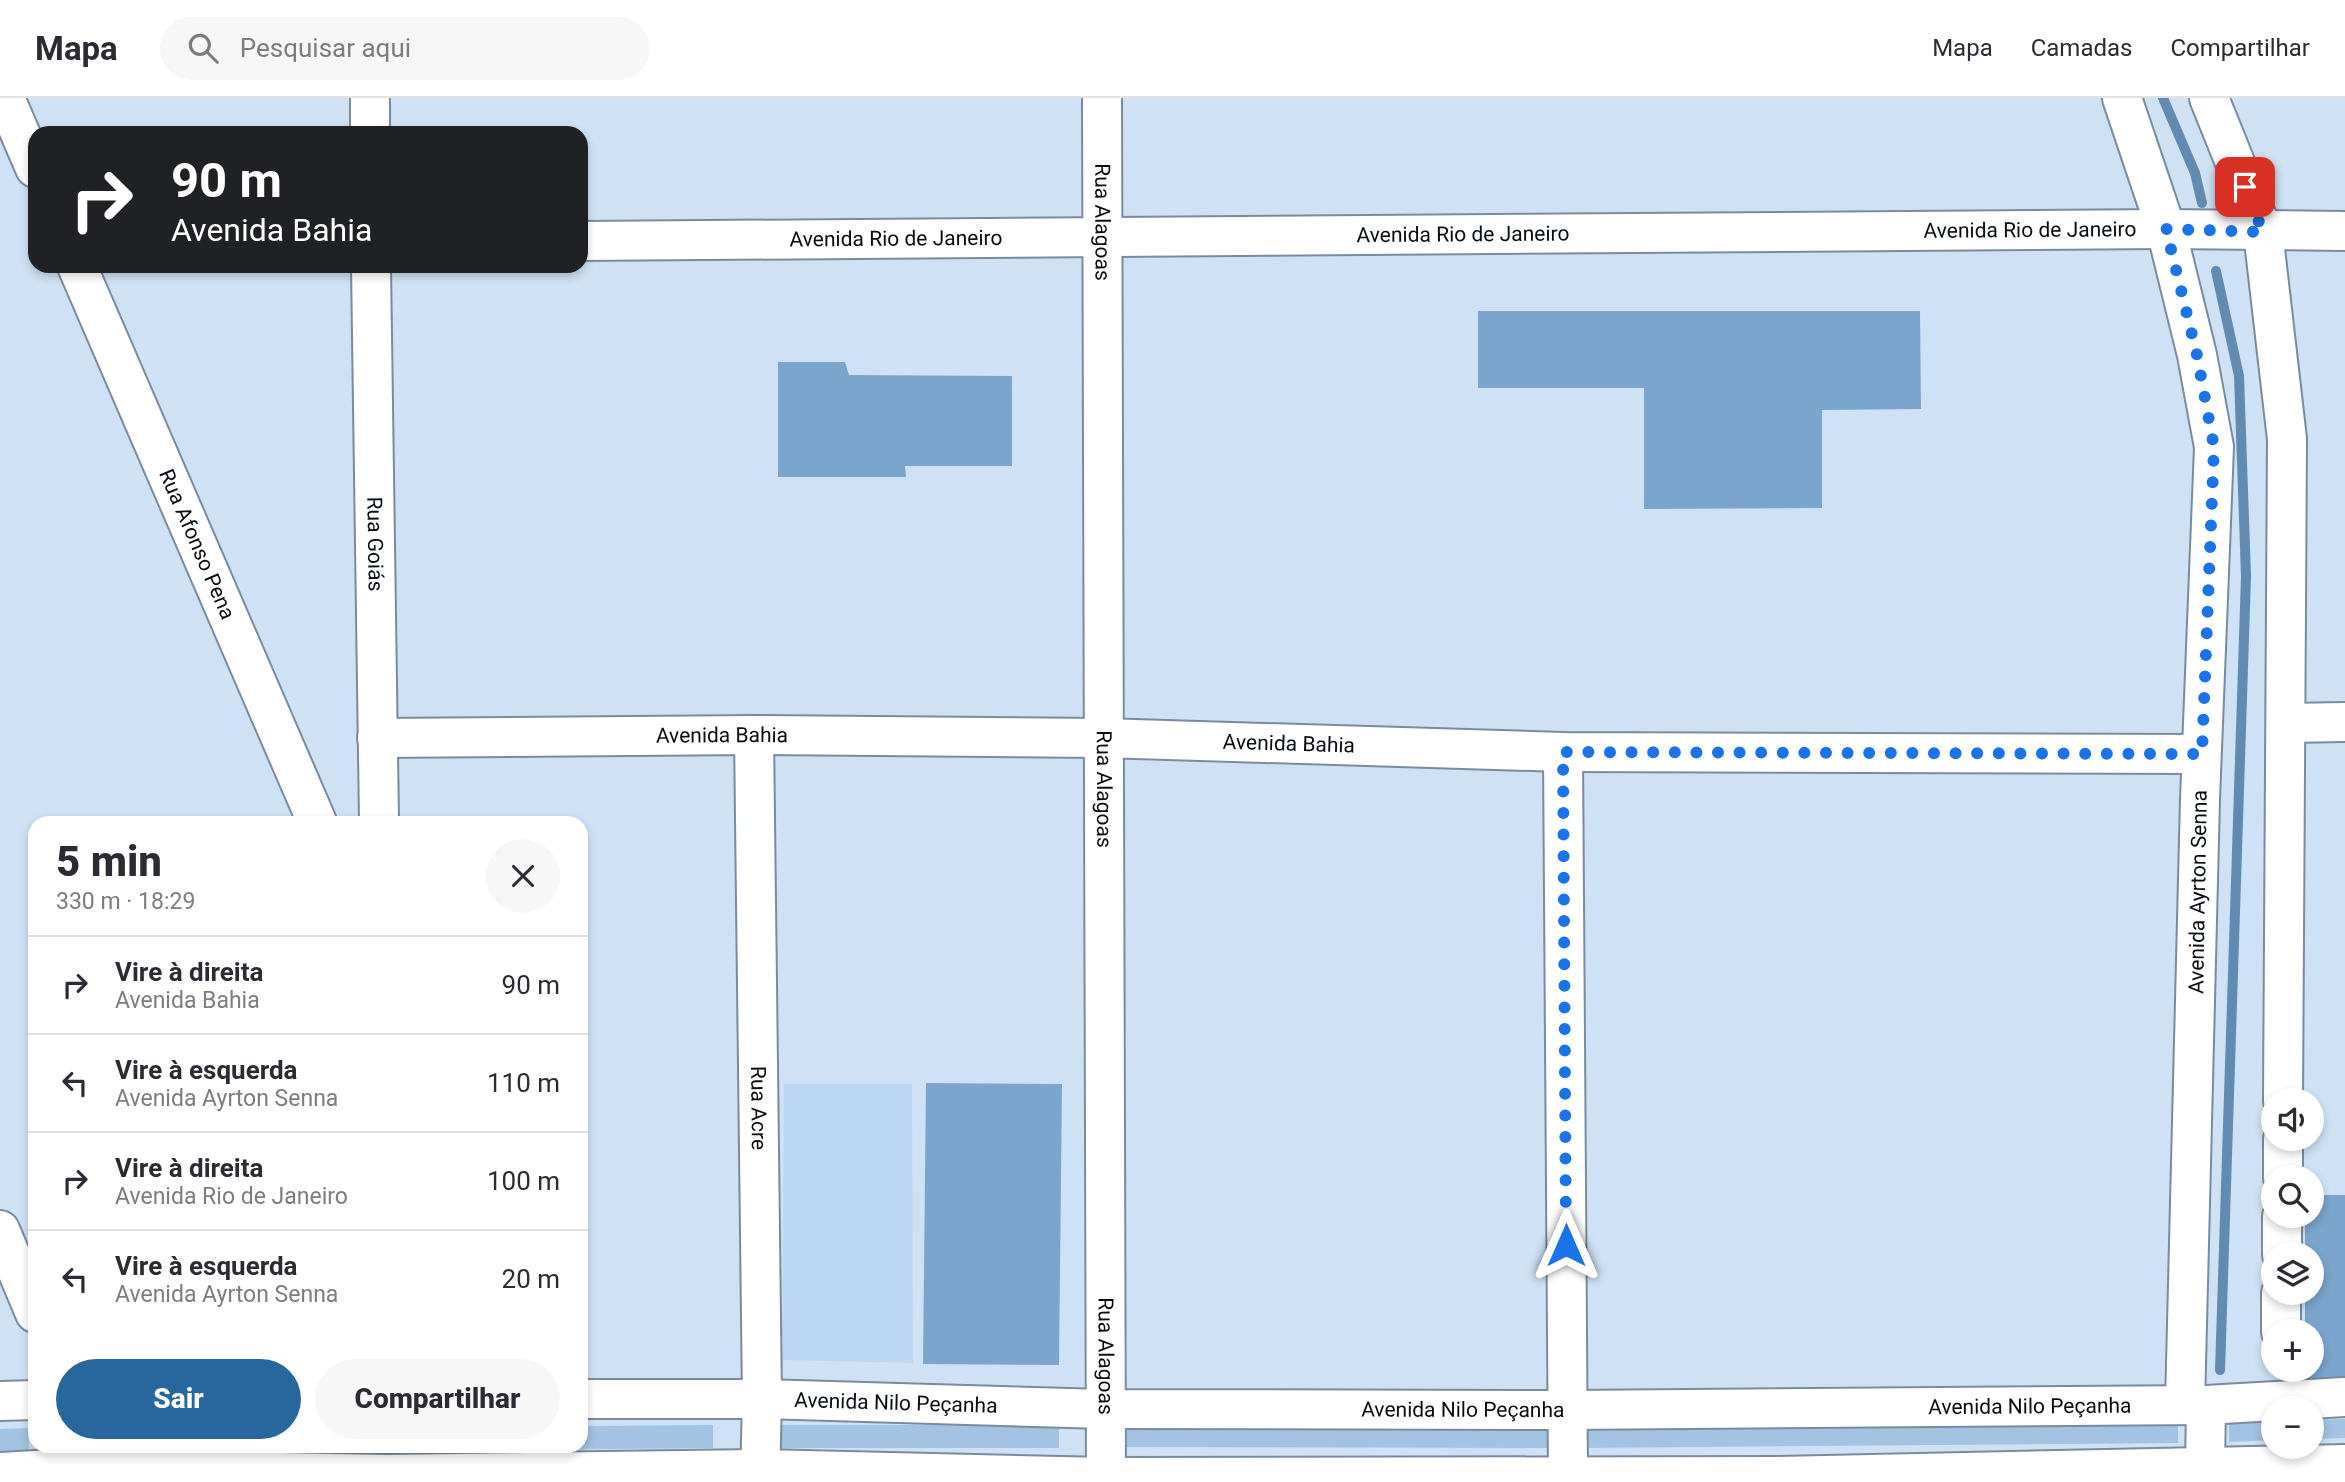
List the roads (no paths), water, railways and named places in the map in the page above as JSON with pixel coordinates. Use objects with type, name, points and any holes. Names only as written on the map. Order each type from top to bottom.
[{"type":"street","points":[[5,98],[28,152]]},
{"type":"street","points":[[370,98],[370,126]]},
{"type":"street","name":"Rua Alagoas","points":[[1102,98],[1106,1479]]},
{"type":"street","name":"Avenida Ayrton Senna","points":[[2122,98],[2166,229],[2197,355],[2214,447],[2202,754],[2196,1405],[2205,1468]]},
{"type":"street","points":[[2209,98],[2263,232],[2287,439],[2283,1088]]},
{"type":"street","name":"Avenida Rio de Janeiro","points":[[588,241],[2166,229],[2345,231]]},
{"type":"street","name":"Rua Afonso Pena","points":[[80,273],[314,816]]},
{"type":"street","name":"Rua Goiás","points":[[372,273],[379,816]]},
{"type":"street","points":[[2287,723],[2345,722]]},
{"type":"street","name":"Avenida Bahia","points":[[377,738],[754,735],[1102,738],[1563,752],[2202,754]]},
{"type":"street","name":"Rua Acre","points":[[754,735],[762,1399],[760,1475]]},
{"type":"street","points":[[1563,752],[1568,1476]]},
{"type":"street","points":[[0,1230],[28,1296]]},
{"type":"street","name":"Avenida Nilo Peçanha","points":[[588,1399],[762,1399],[1104,1409],[1566,1410],[2196,1405],[2281,1385],[2345,1397]]},
{"type":"street","points":[[0,1401],[28,1399]]},
{"type":"street","points":[[0,1472],[68,1465],[386,1467],[1106,1479],[1568,1476],[2345,1464]]},
{"type":"waterway","points":[[2163,98],[2195,173],[2202,203]]},
{"type":"waterway","points":[[2216,271],[2239,376],[2246,576],[2220,1370]]}]
